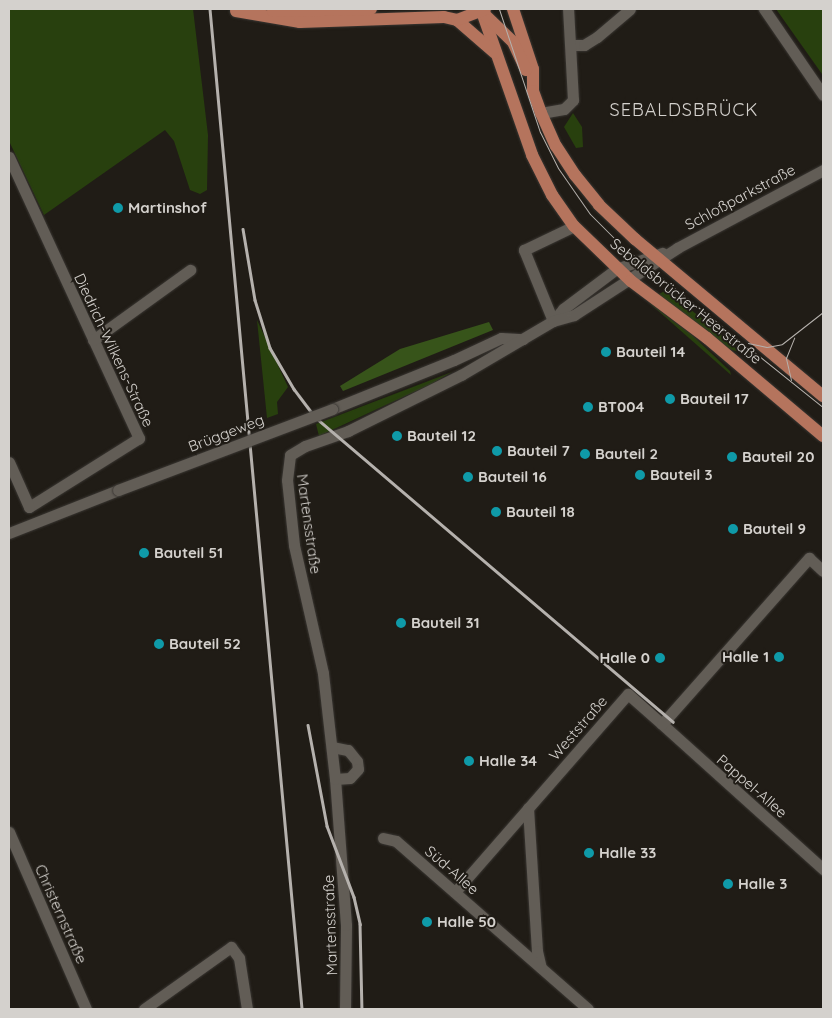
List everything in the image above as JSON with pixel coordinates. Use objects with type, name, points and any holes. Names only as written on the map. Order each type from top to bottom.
[{"type":"main road","points":[[371,9],[236,11],[300,22],[424,17],[457,20],[480,10],[512,42],[533,91]]},
{"type":"main road","name":"Sebaldsbrücker Heerstraße","points":[[514,9],[533,69],[533,91],[541,113],[556,146],[599,205],[663,256],[823,396]]},
{"type":"main road","name":"Sebaldsbrücker Heerstraße","points":[[480,10],[532,155],[552,195],[574,226],[631,281],[707,338],[823,436]]},
{"type":"main road","points":[[457,20],[478,36],[498,57]]},
{"type":"street","points":[[541,113],[564,109],[573,100],[568,9]]},
{"type":"street","points":[[571,45],[584,45],[597,37],[630,9]]},
{"type":"street","points":[[764,9],[823,95]]},
{"type":"street","name":"Diedrich-Wilkens-Straße","points":[[9,157],[13,178],[139,438],[29,507],[9,462]]},
{"type":"street","name":"Schloßparkstraße","points":[[663,256],[823,170]]},
{"type":"street","points":[[553,320],[524,250],[574,226]]},
{"type":"street","points":[[553,320],[574,315],[631,281],[663,256]]},
{"type":"street","points":[[482,363],[553,320],[563,309],[616,268],[663,256]]},
{"type":"street","points":[[93,340],[190,270]]},
{"type":"street","name":"Brüggeweg","points":[[9,533],[332,409],[454,360],[501,338],[523,339]]},
{"type":"street","name":"Brüggeweg","points":[[454,360],[482,363]]},
{"type":"street","name":"Martensstraße","points":[[345,1009],[346,933],[332,747],[322,673],[294,545],[287,480],[290,455],[304,446],[348,431],[482,363]]},
{"type":"street","points":[[662,724],[809,558],[823,571]]},
{"type":"street","name":"Weststraße","points":[[455,892],[628,694],[662,724]]},
{"type":"street","name":"Pappel-Allee","points":[[662,724],[823,869]]},
{"type":"street","points":[[332,747],[348,750],[357,762],[358,769],[350,778],[335,779]]},
{"type":"street","points":[[528,808],[537,951],[541,968]]},
{"type":"street","name":"Christernstraße","points":[[9,832],[86,1009]]},
{"type":"street","name":"Süd-Allee","points":[[383,838],[396,841],[588,1009]]},
{"type":"street","points":[[144,1009],[231,947],[239,958],[247,1009]]},
{"type":"green space","points":[[9,9],[193,9],[208,135],[207,190],[200,194],[190,190],[174,141],[165,130],[44,215],[9,141]]},
{"type":"green space","points":[[776,9],[823,9],[823,76],[822,74]]},
{"type":"green space","points":[[573,113],[582,127],[583,147],[576,148],[564,127]]},
{"type":"green space","points":[[666,290],[720,333],[739,352],[726,348],[656,296]]},
{"type":"green space","points":[[647,301],[692,335],[730,371],[731,375]]},
{"type":"green space","points":[[257,320],[288,387],[277,402],[278,414],[267,418]]},
{"type":"green space","points":[[489,322],[493,330],[343,391],[340,386],[400,349]]},
{"type":"green space","points":[[452,372],[431,384],[319,436],[316,424]]},
{"type":"tram line","points":[[499,9],[540,132],[558,168],[590,214],[623,247],[823,407]]},
{"type":"tram line","points":[[748,343],[767,347],[782,344],[823,312]]},
{"type":"tram line","points":[[791,380],[786,358],[794,338]]},
{"type":"railway","points":[[210,9],[302,1009]]},
{"type":"railway","points":[[243,229],[255,300],[270,348],[294,389],[315,417],[673,722]]},
{"type":"railway","points":[[308,725],[327,826],[354,897],[360,924],[362,1009]]},
{"type":"place","name":"Martinshof","points":[[118,208]]},
{"type":"place","name":"Bauteil 14","points":[[606,352]]},
{"type":"place","name":"Bauteil 17","points":[[670,399]]},
{"type":"place","name":"BT004","points":[[588,407]]},
{"type":"place","name":"Bauteil 12","points":[[397,436]]},
{"type":"place","name":"Bauteil 7","points":[[497,451]]},
{"type":"place","name":"Bauteil 2","points":[[585,454]]},
{"type":"place","name":"Bauteil 20","points":[[732,457]]},
{"type":"place","name":"Bauteil 3","points":[[640,475]]},
{"type":"place","name":"Bauteil 16","points":[[468,477]]},
{"type":"place","name":"Bauteil 18","points":[[496,512]]},
{"type":"place","name":"Bauteil 9","points":[[733,529]]},
{"type":"place","name":"Bauteil 51","points":[[144,553]]},
{"type":"place","name":"Bauteil 31","points":[[401,623]]},
{"type":"place","name":"Bauteil 52","points":[[159,644]]},
{"type":"place","name":"Halle 1","points":[[779,657]]},
{"type":"place","name":"Halle 0","points":[[660,658]]},
{"type":"place","name":"Halle 34","points":[[469,761]]},
{"type":"place","name":"Halle 33","points":[[589,853]]},
{"type":"place","name":"Halle 3","points":[[728,884]]},
{"type":"place","name":"Halle 50","points":[[427,922]]},
{"type":"district","name":"SEBALDSBRÜCK","points":[[684,110]]}]
